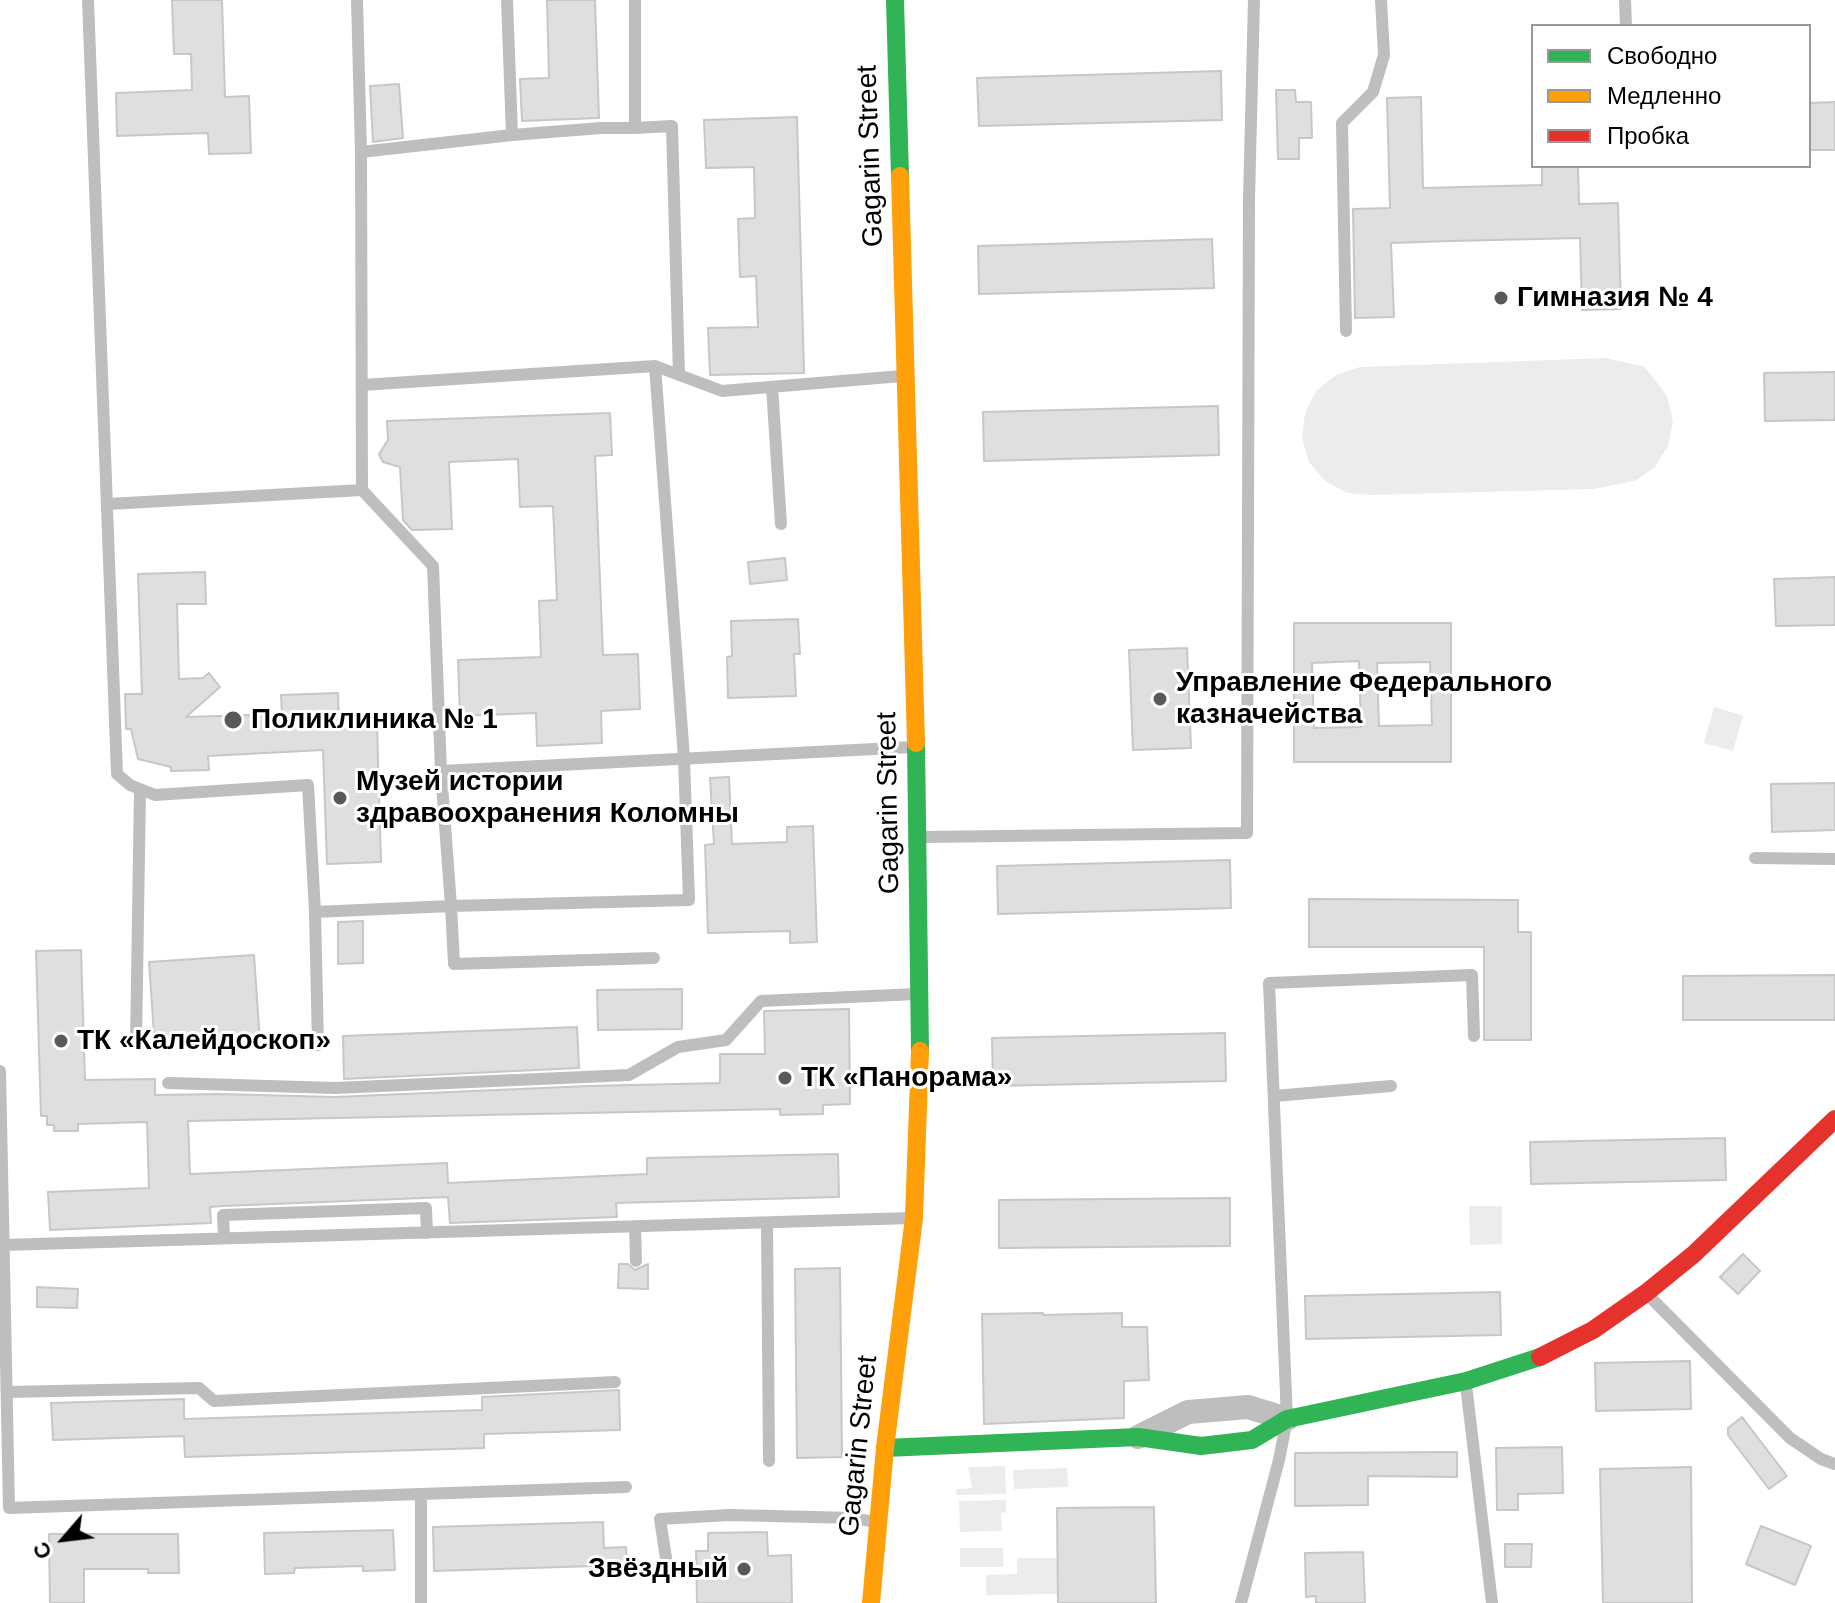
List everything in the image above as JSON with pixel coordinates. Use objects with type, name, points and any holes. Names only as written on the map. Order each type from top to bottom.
[{"type":"street","name":"Gagarin Street","points":[[871,1603],[885,1448],[914,1218],[920,993],[919,837],[895,0]]},
{"type":"street","points":[[885,1448],[1138,1437],[1201,1446],[1252,1440],[1287,1419],[1466,1381],[1529,1362],[1593,1330],[1646,1293],[1704,1245],[1835,1119]]},
{"type":"street","points":[[1138,1437],[1188,1412],[1248,1407],[1287,1419]]},
{"type":"lane","points":[[88,0],[117,774],[130,785],[155,795],[308,785],[318,1045]]},
{"type":"lane","points":[[357,0],[361,152],[362,490],[433,566],[441,771],[454,964],[654,958]]},
{"type":"lane","points":[[507,0],[512,135]]},
{"type":"lane","points":[[635,0],[635,128]]},
{"type":"lane","points":[[919,837],[1247,833],[1249,199],[1254,0]]},
{"type":"lane","points":[[1346,331],[1342,123],[1373,92],[1384,55],[1381,0]]},
{"type":"lane","points":[[1625,0],[1626,24]]},
{"type":"lane","points":[[361,152],[512,135],[672,126],[679,375]]},
{"type":"lane","points":[[362,385],[655,366],[722,391],[905,375]]},
{"type":"lane","points":[[315,912],[689,900],[684,758],[655,366]]},
{"type":"lane","points":[[772,387],[781,524]]},
{"type":"lane","points":[[108,504],[362,490]]},
{"type":"lane","points":[[441,771],[916,747]]},
{"type":"lane","points":[[136,1045],[140,789]]},
{"type":"lane","points":[[1755,858],[1835,859]]},
{"type":"lane","points":[[1241,1603],[1287,1419],[1269,983],[1472,975],[1474,1036]]},
{"type":"lane","points":[[168,1083],[335,1088],[629,1075],[678,1047],[726,1040],[761,1001],[920,993]]},
{"type":"lane","points":[[0,1071],[9,1508],[626,1487]]},
{"type":"lane","points":[[1274,1096],[1391,1086]]},
{"type":"lane","points":[[224,1238],[223,1215],[426,1208],[427,1233]]},
{"type":"lane","points":[[4,1245],[914,1218]]},
{"type":"lane","points":[[767,1223],[769,1461]]},
{"type":"lane","points":[[635,1226],[636,1261]]},
{"type":"lane","points":[[1646,1293],[1790,1438],[1821,1459],[1835,1464]]},
{"type":"lane","points":[[1466,1381],[1492,1603]]},
{"type":"lane","points":[[7,1392],[199,1388],[214,1401],[615,1382]]},
{"type":"lane","points":[[421,1495],[421,1603]]},
{"type":"lane","points":[[668,1571],[660,1519],[729,1515],[855,1518],[877,1522]]},
{"type":"shaded area","points":[[1606,358],[1645,367],[1667,396],[1673,421],[1668,446],[1655,467],[1635,481],[1593,489],[1372,495],[1347,493],[1325,481],[1309,462],[1302,438],[1305,413],[1316,391],[1336,375],[1360,367]]},
{"type":"shaded area","points":[[1714,707],[1743,716],[1733,751],[1704,743]]},
{"type":"shaded area","points":[[1469,1206],[1502,1206],[1502,1244],[1470,1245]]},
{"type":"shaded area","points":[[1005,1466],[1006,1494],[957,1495],[956,1489],[972,1488],[968,1467]]},
{"type":"shaded area","points":[[1067,1468],[1068,1487],[1014,1489],[1013,1470]]},
{"type":"shaded area","points":[[1006,1500],[1006,1512],[1001,1513],[1002,1531],[960,1532],[959,1501]]},
{"type":"shaded area","points":[[960,1548],[1003,1548],[1003,1567],[960,1567]]},
{"type":"shaded area","points":[[1017,1558],[1057,1558],[1058,1594],[986,1595],[986,1575],[1017,1574]]},
{"type":"building","points":[[172,0],[222,0],[225,97],[249,96],[251,153],[209,154],[208,133],[117,136],[116,93],[192,90],[191,54],[174,54]]},
{"type":"building","points":[[547,0],[595,0],[599,118],[522,121],[520,79],[549,78]]},
{"type":"building","points":[[1221,71],[1222,120],[979,126],[977,78]]},
{"type":"building","points":[[399,84],[403,138],[373,142],[370,86]]},
{"type":"building","points":[[1276,90],[1295,90],[1296,102],[1311,102],[1312,138],[1299,138],[1299,159],[1278,159]]},
{"type":"building","points":[[1421,97],[1423,188],[1542,185],[1542,168],[1578,168],[1579,204],[1618,203],[1621,309],[1582,310],[1580,238],[1391,243],[1394,317],[1355,318],[1353,209],[1390,208],[1387,98]]},
{"type":"building","points":[[1835,102],[1835,150],[1811,150],[1811,103]]},
{"type":"building","points":[[797,117],[804,373],[710,375],[708,328],[758,327],[756,276],[740,277],[738,219],[755,218],[754,167],[706,168],[704,120]]},
{"type":"building","points":[[1212,239],[1214,288],[979,294],[978,246]]},
{"type":"building","points":[[1835,372],[1835,420],[1765,421],[1764,373]]},
{"type":"building","points":[[1218,406],[1219,455],[984,461],[983,412]]},
{"type":"building","points":[[610,413],[612,455],[595,456],[603,655],[638,654],[640,709],[601,711],[602,743],[537,746],[536,713],[460,716],[458,660],[541,657],[539,601],[557,600],[553,506],[520,507],[518,459],[449,462],[452,529],[412,530],[403,520],[400,467],[383,462],[379,454],[388,440],[387,421]]},
{"type":"building","points":[[785,558],[787,580],[750,584],[748,562]]},
{"type":"building","name":"Поликлиника № 1","points":[[205,572],[206,604],[177,604],[179,679],[203,678],[209,673],[220,687],[186,717],[282,714],[281,695],[338,693],[339,725],[377,724],[381,862],[327,864],[323,750],[208,756],[209,770],[171,771],[171,767],[138,759],[131,729],[126,729],[125,694],[142,694],[138,574]]},
{"type":"building","points":[[1835,577],[1835,625],[1776,626],[1774,579]]},
{"type":"building","points":[[798,619],[800,654],[794,654],[796,696],[728,698],[727,657],[732,656],[731,621]]},
{"type":"building","points":[[1294,623],[1451,623],[1451,762],[1294,762]],"holes":[[[1359,661],[1361,727],[1314,728],[1312,663]],[[1430,662],[1432,725],[1379,726],[1377,663]]]},
{"type":"building","name":"Управление Федерального казначейства","points":[[1187,648],[1191,748],[1133,750],[1129,650]]},
{"type":"building","points":[[729,777],[732,844],[787,842],[787,827],[813,826],[817,942],[790,943],[790,931],[708,933],[705,845],[714,844],[710,778]]},
{"type":"building","points":[[1835,783],[1835,830],[1772,832],[1771,784]]},
{"type":"building","points":[[1230,860],[1231,908],[998,914],[997,866]]},
{"type":"building","points":[[1309,899],[1518,900],[1518,932],[1531,932],[1531,1040],[1484,1040],[1484,947],[1309,947]]},
{"type":"building","points":[[363,921],[363,963],[338,964],[338,922]]},
{"type":"building","points":[[81,950],[85,1080],[155,1079],[155,1095],[335,1097],[720,1083],[720,1054],[765,1054],[764,1011],[849,1009],[850,1104],[823,1105],[823,1114],[780,1115],[780,1109],[188,1121],[190,1174],[447,1163],[448,1183],[647,1174],[647,1158],[838,1154],[839,1197],[616,1203],[617,1217],[450,1223],[448,1197],[223,1206],[210,1207],[211,1223],[50,1230],[48,1192],[149,1188],[147,1122],[78,1124],[78,1131],[54,1131],[54,1125],[47,1125],[47,1116],[41,1116],[36,951]]},
{"type":"building","points":[[254,955],[260,1042],[155,1049],[149,962]]},
{"type":"building","points":[[1835,975],[1835,1020],[1683,1020],[1683,976]]},
{"type":"building","points":[[682,989],[682,1029],[598,1030],[597,990]]},
{"type":"building","points":[[577,1027],[579,1068],[344,1079],[343,1036]]},
{"type":"building","points":[[1225,1033],[1226,1081],[993,1086],[992,1038]]},
{"type":"building","points":[[1725,1138],[1726,1180],[1531,1184],[1530,1142]]},
{"type":"building","points":[[1230,1198],[1230,1246],[999,1248],[999,1200]]},
{"type":"building","points":[[1743,1254],[1760,1271],[1738,1294],[1720,1277]]},
{"type":"building","points":[[619,1264],[628,1264],[635,1270],[648,1264],[648,1289],[618,1288]]},
{"type":"building","points":[[840,1268],[842,1457],[797,1458],[795,1269]]},
{"type":"building","points":[[37,1287],[78,1289],[77,1308],[37,1307]]},
{"type":"building","points":[[1500,1292],[1501,1335],[1306,1339],[1305,1296]]},
{"type":"building","points":[[1122,1313],[1122,1327],[1147,1327],[1149,1380],[1124,1381],[1124,1418],[984,1424],[982,1314]]},
{"type":"building","points":[[1690,1361],[1691,1409],[1596,1411],[1595,1363]]},
{"type":"building","points":[[619,1390],[620,1430],[484,1434],[484,1448],[185,1457],[184,1436],[53,1440],[51,1403],[184,1399],[184,1419],[482,1410],[482,1397]]},
{"type":"building","points":[[1742,1417],[1787,1476],[1769,1489],[1728,1435],[1728,1428]]},
{"type":"building","points":[[1562,1447],[1563,1493],[1518,1494],[1518,1510],[1497,1510],[1496,1448]]},
{"type":"building","points":[[1457,1452],[1457,1477],[1368,1476],[1368,1505],[1295,1506],[1295,1453]]},
{"type":"building","points":[[1691,1467],[1692,1603],[1603,1603],[1600,1469]]},
{"type":"building","points":[[1154,1507],[1156,1603],[1058,1603],[1057,1508]]},
{"type":"building","points":[[603,1522],[604,1548],[626,1547],[627,1565],[434,1571],[433,1527]]},
{"type":"building","points":[[1761,1526],[1811,1546],[1795,1585],[1746,1564]]},
{"type":"building","points":[[393,1530],[395,1570],[363,1571],[363,1566],[295,1568],[294,1573],[265,1574],[264,1533]]},
{"type":"building","name":"Звёздный","points":[[767,1532],[768,1556],[791,1555],[792,1603],[697,1603],[696,1551],[708,1551],[708,1533]]},
{"type":"building","points":[[49,1534],[178,1534],[179,1573],[148,1573],[148,1569],[84,1569],[84,1603],[50,1603]]},
{"type":"building","points":[[1505,1544],[1532,1544],[1531,1567],[1505,1567]]},
{"type":"building","points":[[1363,1552],[1365,1603],[1316,1603],[1316,1596],[1306,1597],[1305,1553]]},
{"type":"traffic: fast","points":[[895,0],[900,176]]},
{"type":"traffic: fast","points":[[916,743],[920,1051]]},
{"type":"traffic: fast","points":[[885,1448],[1138,1437],[1201,1446],[1252,1440],[1287,1419],[1466,1381],[1540,1357]]},
{"type":"traffic: slow","points":[[900,176],[916,743]]},
{"type":"traffic: slow","points":[[871,1603],[885,1448],[914,1218],[920,1051]]},
{"type":"traffic: jam","points":[[1540,1357],[1593,1330],[1646,1293],[1694,1254],[1835,1119]]},
{"type":"place","name":"Гимназия № 4","points":[[1501,298]]},
{"type":"place","name":"Управление Федерального казначейства","points":[[1160,699]]},
{"type":"place","name":"Поликлиника № 1","points":[[233,720]]},
{"type":"place","name":"Музей истории здравоохранения Коломны","points":[[340,798]]},
{"type":"place","name":"ТК «Калейдоскоп»","points":[[61,1041]]},
{"type":"place","name":"ТК «Панорама»","points":[[785,1078]]},
{"type":"place","name":"Звёздный","points":[[744,1569]]}]
